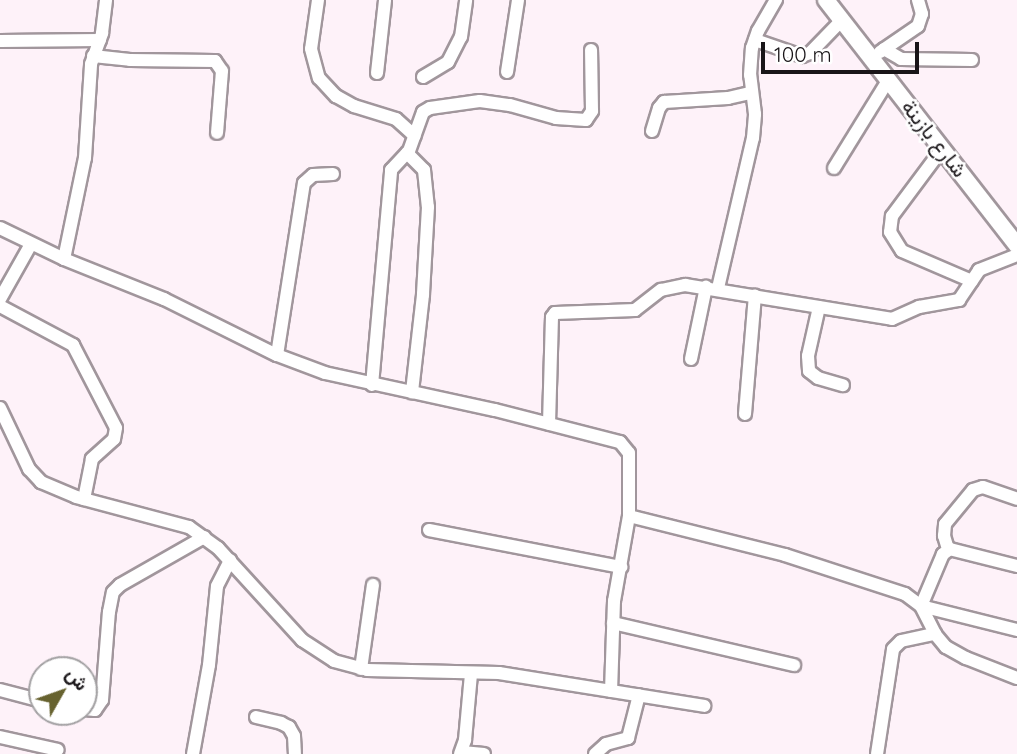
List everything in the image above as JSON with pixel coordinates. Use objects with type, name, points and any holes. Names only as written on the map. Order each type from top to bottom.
[{"type":"street","points":[[64,259],[88,138],[93,56],[100,40],[106,0]]},
{"type":"street","points":[[318,0],[311,49],[319,78],[336,96],[354,106],[396,119],[415,136]]},
{"type":"street","points":[[377,73],[385,0]]},
{"type":"street","points":[[423,77],[448,62],[461,37],[466,0]]},
{"type":"street","points":[[507,72],[518,0]]},
{"type":"street","points":[[691,359],[753,138],[755,114],[750,93],[754,40],[776,0]]},
{"type":"street","points":[[877,53],[918,26],[922,14],[918,0]]},
{"type":"street","name":"شارع بازينة","points":[[827,1],[841,21],[877,53],[889,79],[1017,245]]},
{"type":"street","points":[[754,40],[802,56],[810,53],[841,21]]},
{"type":"street","points":[[0,41],[100,40]]},
{"type":"street","points":[[372,385],[390,176],[393,166],[407,153],[425,110],[475,102],[510,105],[564,120],[586,120],[592,111],[591,50]]},
{"type":"street","points":[[877,53],[901,59],[972,60]]},
{"type":"street","points":[[93,56],[130,61],[215,61],[222,71],[217,133]]},
{"type":"street","points":[[834,168],[889,79]]},
{"type":"street","points":[[652,131],[659,108],[664,102],[728,98],[750,93]]},
{"type":"street","points":[[942,149],[897,208],[892,216],[890,232],[902,251],[972,281]]},
{"type":"street","points":[[407,153],[424,170],[428,207],[423,295],[412,392]]},
{"type":"street","points":[[277,355],[304,183],[313,175],[332,174]]},
{"type":"street","points":[[0,228],[64,259],[164,299],[277,355],[372,385],[412,392],[620,442],[626,447],[630,462],[629,516],[613,623],[611,691]]},
{"type":"street","points":[[0,299],[31,244]]},
{"type":"street","points":[[549,424],[552,317],[555,313],[635,310],[668,287],[712,287],[892,319],[919,307],[959,300],[979,270],[1017,255]]},
{"type":"street","points":[[745,414],[754,295]]},
{"type":"street","points":[[0,306],[73,345],[116,428],[114,439],[92,459],[84,499]]},
{"type":"street","points":[[819,307],[808,356],[809,371],[818,378],[843,384]]},
{"type":"street","points":[[0,408],[34,477],[59,491],[84,499],[174,521],[204,537],[230,560],[302,640],[334,661],[361,669],[499,673],[704,706]]},
{"type":"street","points":[[948,549],[943,536],[945,524],[973,490],[983,486],[1017,499]]},
{"type":"street","points":[[629,516],[785,555],[905,594],[921,606],[1017,630]]},
{"type":"street","points":[[429,530],[621,568]]},
{"type":"street","points":[[98,706],[102,700],[113,592],[120,585],[204,537]]},
{"type":"street","points":[[948,549],[1017,566]]},
{"type":"street","points":[[948,549],[943,554],[921,606],[935,634],[958,655],[1017,678]]},
{"type":"street","points":[[192,754],[209,665],[217,586],[230,560]]},
{"type":"street","points":[[361,669],[373,585]]},
{"type":"street","points":[[613,623],[794,665]]},
{"type":"street","points":[[877,754],[893,649],[901,640],[935,634]]},
{"type":"street","points":[[471,674],[461,753],[484,754]]},
{"type":"street","points":[[0,690],[28,697]]},
{"type":"street","points":[[595,754],[606,744],[628,738],[639,695]]},
{"type":"street","points":[[256,717],[289,727],[294,736],[295,754]]},
{"type":"street","points":[[0,737],[58,750]]}]
